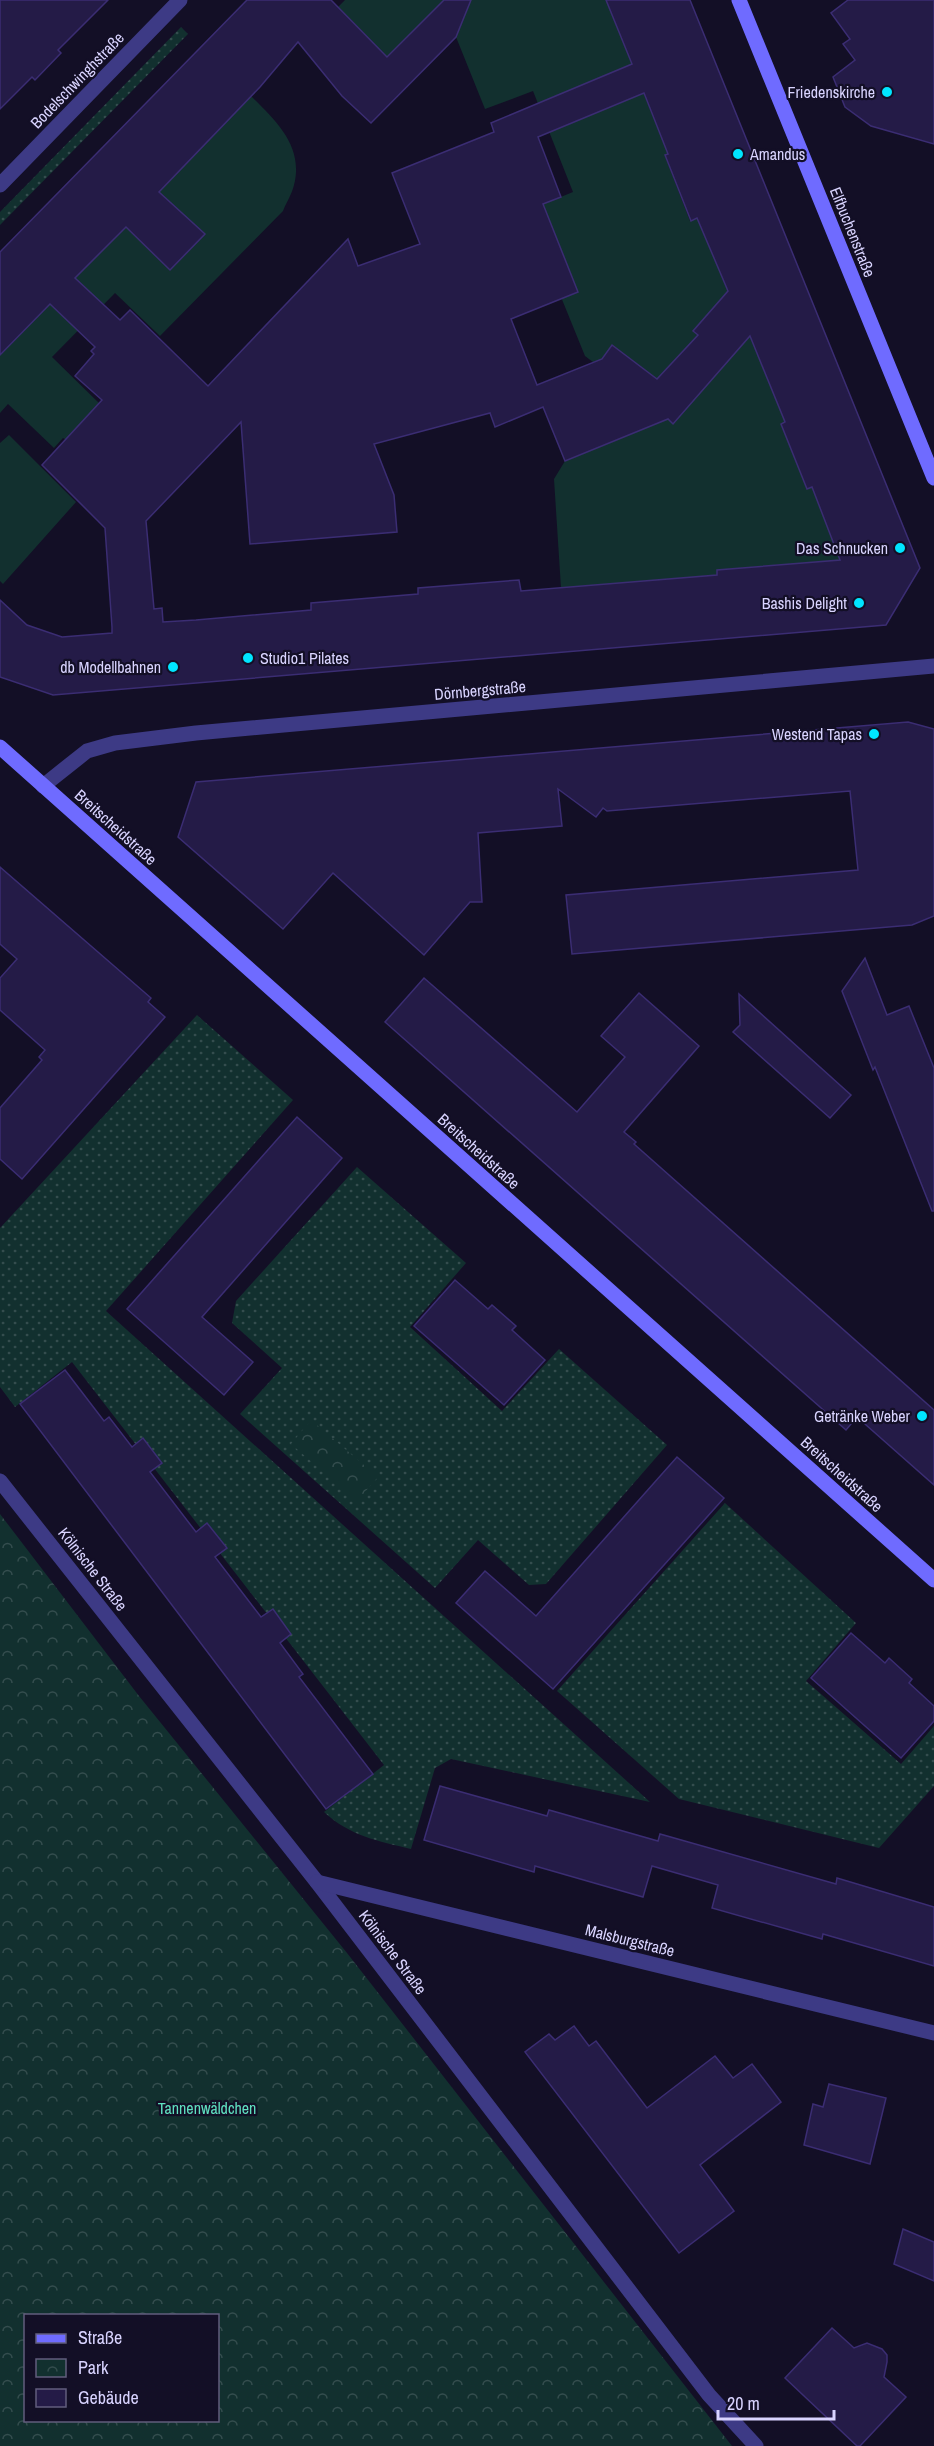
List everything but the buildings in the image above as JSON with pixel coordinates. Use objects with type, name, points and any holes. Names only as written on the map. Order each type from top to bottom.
[{"type":"main road","name":"Elfbuchenstraße","points":[[740,0],[934,478]]},
{"type":"main road","name":"Breitscheidstraße","points":[[0,747],[934,1580]]},
{"type":"street","name":"Bodelschwinghstraße","points":[[0,185],[180,0]]},
{"type":"street","name":"Dörnbergstraße","points":[[43,786],[87,751],[115,743],[196,733],[934,666]]},
{"type":"street","name":"Kölnische Straße","points":[[0,1481],[317,1882],[709,2395],[756,2446]]},
{"type":"street","name":"Malsburgstraße","points":[[317,1882],[934,2032]]},
{"type":"green space","points":[[345,0],[606,0],[668,154],[665,156],[690,221],[697,218],[740,319],[745,317],[785,422],[781,424],[807,489],[813,487],[851,566],[786,564],[717,570],[717,575],[561,588],[554,479],[565,461],[668,419],[585,356],[526,211],[573,192],[533,91],[485,109],[456,37],[436,8],[387,57],[338,7]]},
{"type":"green space","points":[[181,27],[188,34],[0,225],[0,212]]},
{"type":"green space","points":[[251,96],[286,135],[295,158],[294,185],[283,211],[160,336],[115,293],[52,357],[102,406],[69,441],[63,438],[54,448],[8,404],[0,413],[0,355]]},
{"type":"green space","points":[[9,435],[76,502],[3,584],[0,581],[0,443]]},
{"type":"green space","points":[[197,1015],[293,1100],[106,1311],[650,1802],[451,1759],[435,1768],[411,1849],[365,1837],[344,1827],[324,1812],[384,1765],[72,1362],[15,1407],[0,1387],[0,1228]]},
{"type":"green space","points":[[357,1167],[466,1263],[410,1327],[502,1411],[559,1349],[667,1445],[546,1584],[529,1585],[478,1540],[435,1588],[240,1414],[282,1368],[232,1323],[236,1301]]},
{"type":"green space","points":[[311,1420],[378,1477],[357,1501],[291,1444]]},
{"type":"green space","points":[[725,1503],[856,1623],[806,1681],[901,1764],[934,1726],[934,1786],[879,1848],[679,1799],[557,1691]]},
{"type":"green space","name":"Tannenwäldchen","points":[[0,1514],[139,1696],[347,1953],[732,2446],[0,2446]]},
{"type":"place","name":"Friedenskirche","points":[[887,92]]},
{"type":"place","name":"Amandus","points":[[738,154]]},
{"type":"place","name":"Das Schnucken","points":[[900,548]]},
{"type":"place","name":"Bashis Delight","points":[[859,603]]},
{"type":"place","name":"Studio1 Pilates","points":[[248,658]]},
{"type":"place","name":"db Modellbahnen","points":[[173,667]]},
{"type":"place","name":"Westend Tapas","points":[[874,734]]},
{"type":"place","name":"Getränke Weber","points":[[922,1416]]}]
